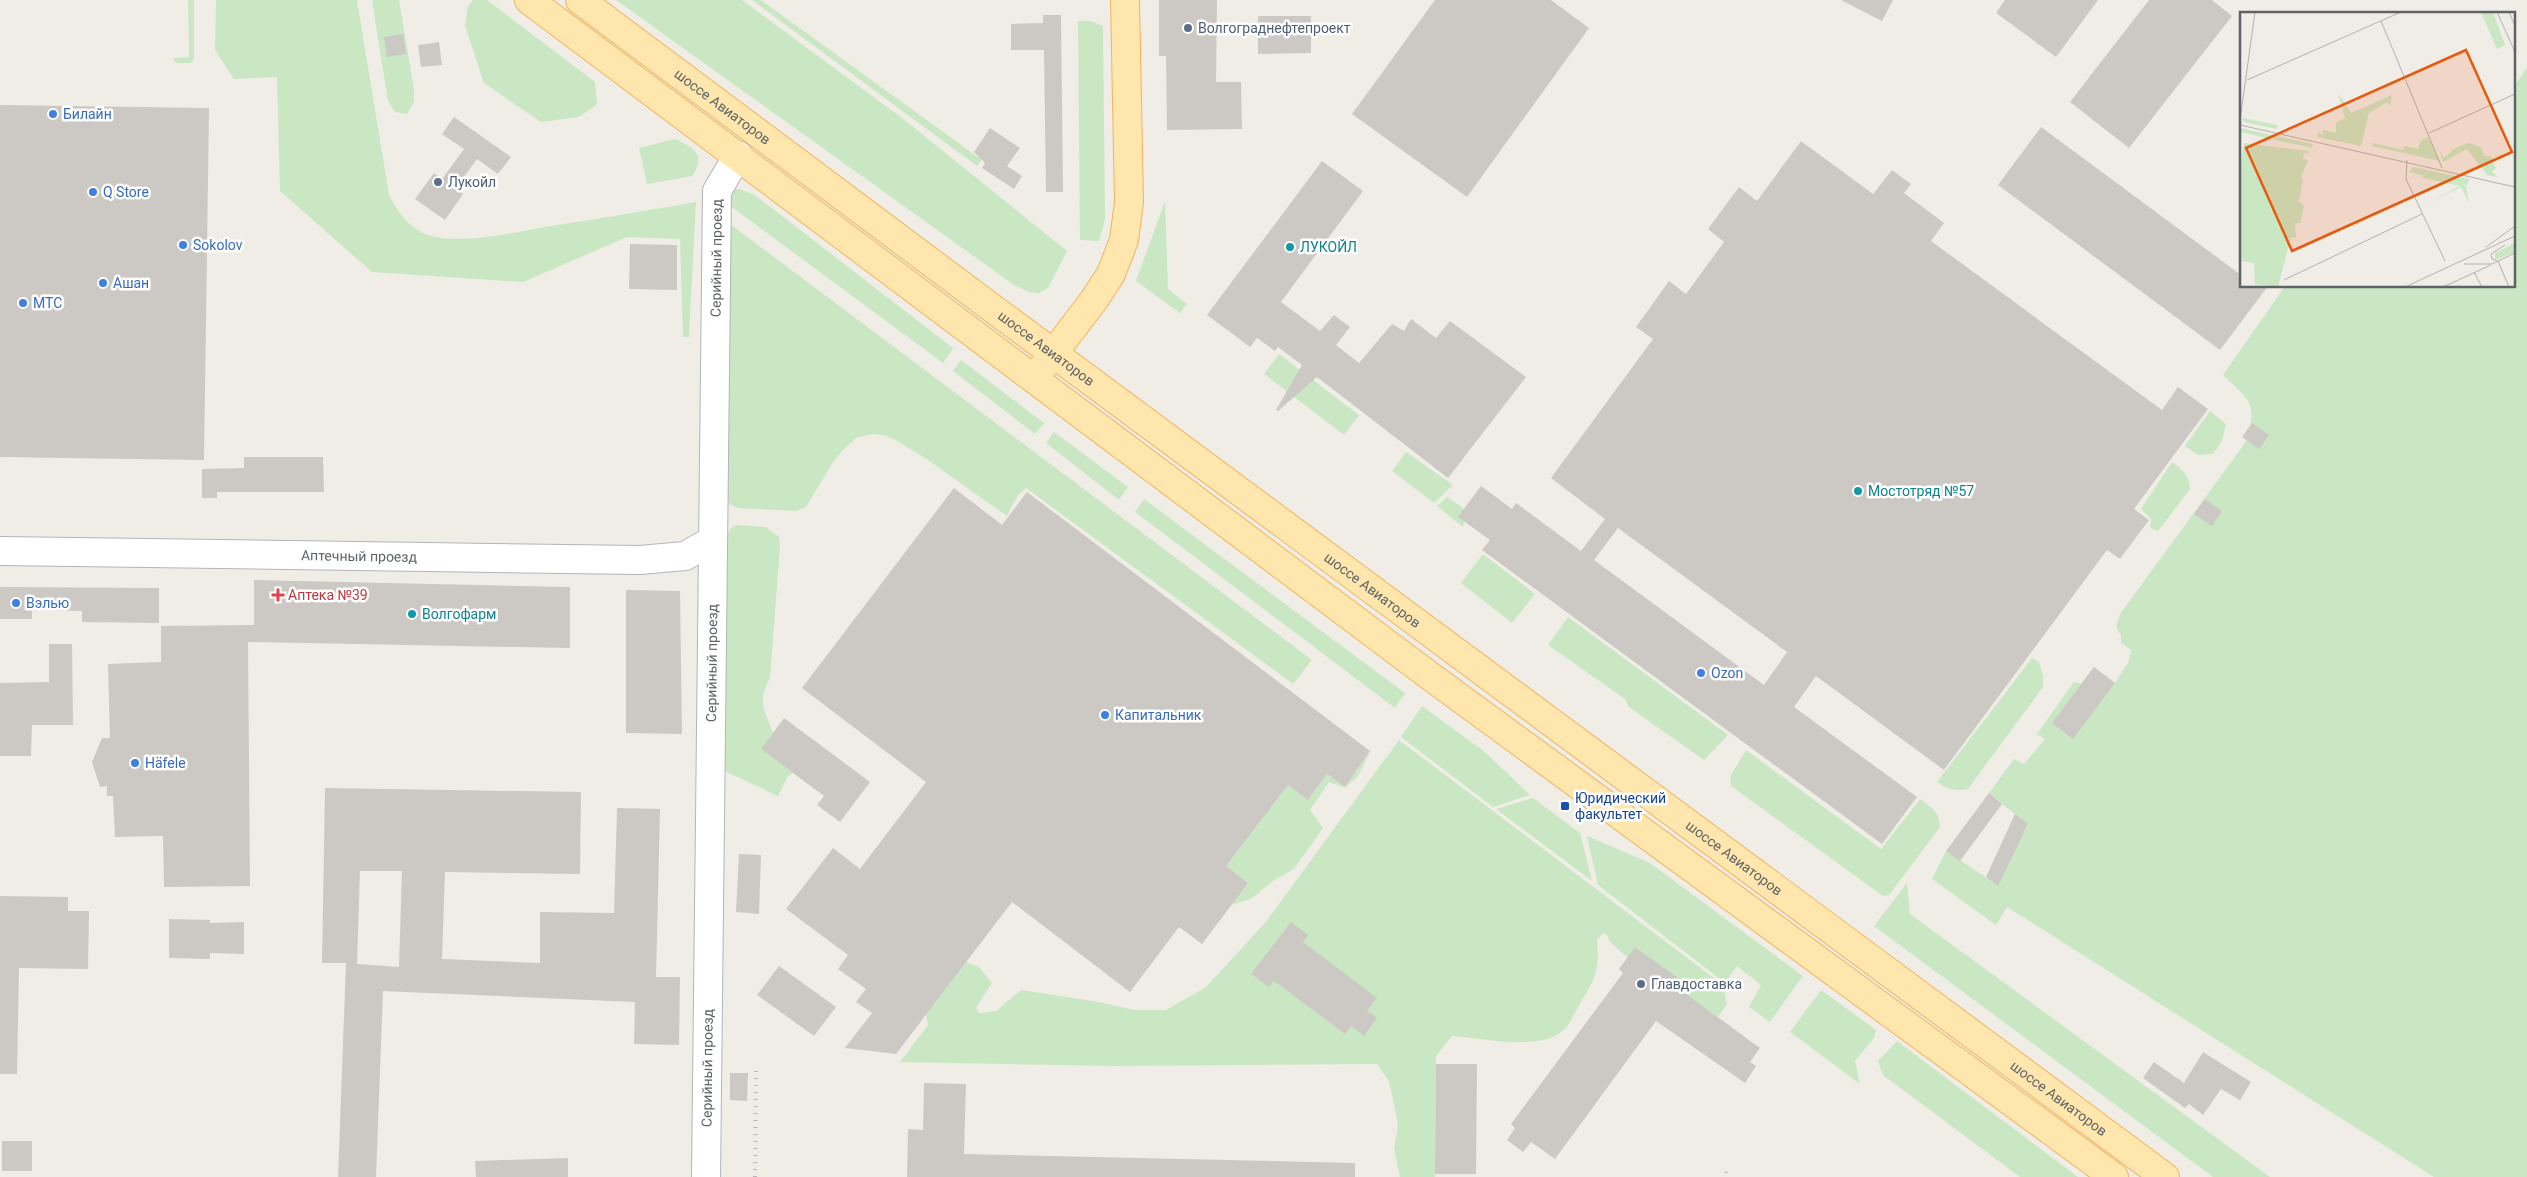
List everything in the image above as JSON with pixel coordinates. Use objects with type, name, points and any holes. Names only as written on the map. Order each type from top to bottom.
[{"type":"main road","points":[[529,0],[738,155],[1032,380],[1444,686],[2114,1177]]},
{"type":"main road","name":"шоссе Авиаторов","points":[[580,0],[2165,1177]]},
{"type":"main road","points":[[1032,380],[1054,353],[1111,274],[1124,240],[1129,202],[1125,0]]},
{"type":"street","name":"Серийный проезд","points":[[706,1177],[717,191],[738,155]]},
{"type":"street","name":"Аптечный проезд","points":[[0,551],[640,560],[686,556],[713,540]]},
{"type":"green space","points":[[188,0],[194,0],[194,59],[191,63],[176,63],[173,58],[189,57]]},
{"type":"green space","points":[[216,0],[357,0],[389,195],[411,225],[431,236],[457,239],[488,237],[696,202],[689,337],[683,337],[680,239],[627,237],[523,282],[372,272],[280,191],[277,77],[234,79],[215,50]]},
{"type":"green space","points":[[372,0],[399,0],[414,90],[414,102],[407,114],[395,112],[388,101]]},
{"type":"green space","points":[[473,0],[487,0],[595,82],[597,104],[579,117],[541,122],[484,83],[465,25],[468,7]]},
{"type":"green space","points":[[616,0],[742,0],[902,118],[1067,251],[1048,288],[1039,293],[1029,292],[1014,285]]},
{"type":"green space","points":[[752,0],[761,0],[982,160],[977,166]]},
{"type":"green space","points":[[1078,21],[1091,21],[1103,26],[1105,220],[1099,241],[1080,240]]},
{"type":"green space","points":[[2527,67],[2527,1177],[2434,1177],[2007,907],[1996,925],[1932,879],[1946,851],[1996,884],[2028,825],[1989,793],[2014,759],[2024,764],[2045,739],[2037,734],[2074,682],[2081,684],[2094,667],[2115,683],[2128,663],[2131,650],[2121,643],[2121,636],[2116,627],[2120,614],[2245,443],[2251,420],[2250,405],[2246,398],[2223,375],[2284,288],[2514,288],[2514,86]]},
{"type":"green space","points":[[675,139],[693,149],[698,157],[698,163],[692,176],[647,184],[639,148]]},
{"type":"green space","points":[[739,189],[755,195],[953,348],[943,363],[729,205],[726,191]]},
{"type":"green space","points":[[1165,201],[1168,289],[1187,304],[1180,313],[1136,281]]},
{"type":"green space","points":[[730,224],[1312,660],[1293,684],[1026,488],[1018,495],[1007,516],[925,458],[894,439],[883,435],[872,434],[856,438],[844,449],[833,462],[806,507],[796,511],[737,508],[728,503]]},
{"type":"green space","points":[[1279,354],[1359,415],[1344,435],[1264,374]]},
{"type":"green space","points":[[961,360],[1044,423],[1035,434],[953,371]]},
{"type":"green space","points":[[2210,411],[2226,424],[2222,441],[2213,454],[2198,455],[2185,446]]},
{"type":"green space","points":[[1054,432],[1128,487],[1119,500],[1046,443]]},
{"type":"green space","points":[[1406,452],[1453,485],[1434,503],[1392,471]]},
{"type":"green space","points":[[2172,462],[2185,473],[2189,480],[2190,489],[2158,531],[2150,528],[2151,519],[2141,509]]},
{"type":"green space","points":[[1447,497],[1466,510],[1463,527],[1437,506]]},
{"type":"green space","points":[[1144,499],[1405,693],[1395,708],[1135,512]]},
{"type":"green space","points":[[736,525],[766,527],[779,537],[780,546],[770,678],[763,700],[763,706],[773,733],[761,749],[793,773],[788,776],[778,796],[727,772],[719,762],[725,538],[730,529]]},
{"type":"green space","points":[[1483,554],[1535,594],[1512,623],[1461,583]]},
{"type":"green space","points":[[1568,617],[1728,735],[1704,760],[1629,707],[1625,699],[1548,645]]},
{"type":"green space","points":[[2032,658],[2039,662],[2043,676],[2043,687],[1968,789],[1952,789],[1944,787],[1937,782]]},
{"type":"green space","points":[[1422,706],[1485,752],[1530,795],[1493,807],[1401,737]]},
{"type":"green space","points":[[1399,740],[1723,985],[1727,1004],[1718,1017],[1678,988],[1681,980],[1635,947],[1628,958],[1603,933],[1597,940],[1598,957],[1594,978],[1570,1022],[1561,1032],[1550,1038],[1523,1042],[1493,1041],[1452,1036],[1436,1056],[1435,1177],[1400,1177],[1394,1149],[1398,1126],[1395,1109],[1389,1081],[1377,1064],[1115,1066],[900,1062],[928,1025],[926,1015],[966,962],[979,967],[992,983],[976,1008],[979,1013],[996,1011],[1021,990],[1099,1002],[1134,1010],[1166,1010],[1206,987],[1265,923]]},
{"type":"green space","points":[[1371,750],[1358,776],[1345,788],[1329,782],[1310,810],[1323,828],[1294,869],[1273,881],[1251,899],[1231,905],[1248,883],[1226,866],[1288,785],[1308,800],[1327,774],[1345,787]]},
{"type":"green space","points":[[1746,750],[1881,849],[1920,799],[1937,814],[1940,827],[1889,895],[1883,896],[1731,786],[1730,777]]},
{"type":"green space","points":[[1533,798],[1580,833],[1592,881],[1496,809]]},
{"type":"green space","points":[[1587,836],[1650,863],[1803,976],[1770,1022],[1749,1007],[1761,985],[1737,966],[1725,983],[1598,885]]},
{"type":"green space","points":[[1907,883],[1910,914],[2270,1177],[2213,1177],[1874,926]]},
{"type":"green space","points":[[1821,990],[1876,1030],[1874,1038],[1855,1061],[1860,1084],[1790,1032]]},
{"type":"green space","points":[[1897,1041],[2078,1177],[2020,1177],[1883,1075],[1878,1061]]},
{"type":"building","points":[[1159,0],[1217,0],[1216,82],[1241,82],[1242,129],[1167,130],[1166,56],[1159,56]]},
{"type":"building","points":[[1435,0],[1551,0],[1589,28],[1467,197],[1352,114]]},
{"type":"building","points":[[1841,0],[1893,0],[1882,21]]},
{"type":"building","points":[[2005,0],[2098,0],[2056,57],[1996,13]]},
{"type":"building","points":[[2149,0],[2212,0],[2232,16],[2129,148],[2070,102]]},
{"type":"building","points":[[1043,15],[1061,15],[1063,192],[1046,192],[1044,50],[1011,50],[1011,24],[1043,23]]},
{"type":"building","points":[[1258,16],[1311,16],[1311,53],[1258,54]]},
{"type":"building","points":[[403,34],[406,54],[387,57],[384,37]]},
{"type":"building","points":[[439,42],[442,65],[421,67],[418,45]]},
{"type":"building","name":"Ашан","points":[[0,105],[209,108],[204,460],[0,457]]},
{"type":"building","points":[[454,117],[511,157],[498,174],[477,159],[455,189],[463,194],[445,220],[415,199],[434,173],[442,179],[464,149],[442,134]]},
{"type":"building","points":[[2041,127],[2240,274],[2240,288],[2266,288],[2220,350],[1998,185]]},
{"type":"building","points":[[990,128],[1020,148],[1007,166],[1022,176],[1014,189],[982,168],[985,163],[974,152]]},
{"type":"building","name":"Мостотряд №57","points":[[1801,141],[1873,194],[1892,170],[1911,184],[1904,193],[1944,223],[1931,241],[2162,410],[2178,387],[2208,409],[2134,509],[2149,520],[2120,559],[2107,550],[1944,770],[1816,676],[1794,707],[1917,797],[1882,844],[1482,550],[1490,540],[1458,517],[1481,486],[1512,509],[1516,503],[1581,551],[1605,519],[1551,478],[1653,339],[1636,327],[1669,281],[1686,294],[1724,242],[1708,229],[1739,187],[1757,201]],"holes":[[[1618,528],[1787,652],[1764,685],[1594,560]]]},
{"type":"building","points":[[1322,161],[1363,191],[1281,302],[1320,331],[1334,315],[1350,327],[1336,345],[1359,363],[1392,324],[1404,331],[1411,319],[1436,338],[1450,321],[1526,377],[1448,478],[1317,377],[1278,411],[1276,410],[1302,365],[1278,347],[1275,351],[1257,338],[1250,347],[1207,315]]},
{"type":"building","points":[[630,244],[677,245],[677,290],[629,289]]},
{"type":"building","points":[[2252,423],[2269,435],[2259,449],[2242,437]]},
{"type":"building","points":[[244,457],[323,457],[324,492],[217,492],[217,498],[202,498],[202,469],[244,468]]},
{"type":"building","points":[[954,488],[1002,525],[1027,492],[1370,751],[1345,787],[1327,774],[1308,800],[1288,785],[1226,866],[1248,883],[1202,944],[1179,927],[1130,992],[1012,902],[896,1054],[845,1048],[872,1013],[856,1002],[866,989],[838,969],[848,955],[786,909],[833,848],[860,869],[926,782],[802,688]]},
{"type":"building","points":[[2205,499],[2222,511],[2212,526],[2194,514]]},
{"type":"building","points":[[254,580],[570,587],[570,648],[248,642],[250,886],[164,887],[163,836],[115,837],[113,796],[107,796],[107,786],[100,787],[92,762],[102,738],[110,738],[108,664],[161,662],[161,626],[254,625]]},
{"type":"building","points":[[0,587],[159,588],[159,623],[82,622],[82,611],[32,610],[32,619],[0,619]]},
{"type":"building","points":[[626,590],[680,591],[682,734],[626,733]]},
{"type":"building","points":[[49,644],[72,644],[73,725],[32,725],[31,756],[0,756],[0,683],[49,682]]},
{"type":"building","points":[[2094,667],[2115,683],[2073,739],[2052,723]]},
{"type":"building","points":[[784,718],[870,782],[840,822],[817,805],[824,796],[761,749]]},
{"type":"building","points":[[325,788],[581,792],[580,874],[445,872],[442,959],[540,963],[540,912],[614,913],[617,808],[660,809],[656,977],[680,977],[679,1045],[634,1044],[635,1002],[383,991],[376,1177],[338,1177],[346,963],[322,963]],"holes":[[[360,871],[402,871],[399,967],[357,964]]]},
{"type":"building","points":[[1989,793],[2002,804],[1960,861],[1946,851]]},
{"type":"building","points":[[2015,814],[2028,824],[1998,886],[1986,877]]},
{"type":"building","points":[[739,854],[761,855],[759,914],[736,912]]},
{"type":"building","points":[[0,896],[68,897],[68,911],[89,911],[88,969],[19,968],[17,1074],[0,1074]]},
{"type":"building","points":[[169,919],[210,920],[210,923],[244,922],[244,954],[210,953],[210,959],[169,958]]},
{"type":"building","points":[[1291,922],[1308,935],[1303,942],[1377,998],[1367,1011],[1377,1018],[1364,1036],[1351,1026],[1345,1034],[1274,981],[1269,987],[1251,974]]},
{"type":"building","points":[[1635,947],[1681,980],[1678,988],[1760,1048],[1750,1062],[1756,1066],[1745,1083],[1656,1021],[1555,1159],[1531,1142],[1523,1152],[1507,1140],[1515,1128],[1511,1124],[1623,973],[1619,969]]},
{"type":"building","points":[[779,966],[836,1007],[814,1036],[757,995]]},
{"type":"building","points":[[2203,1052],[2251,1082],[2240,1100],[2221,1089],[2203,1115],[2189,1104],[2185,1108],[2143,1078],[2154,1062],[2184,1083]]},
{"type":"building","points":[[1436,1064],[1477,1064],[1476,1174],[1435,1174]]},
{"type":"building","points":[[730,1073],[748,1073],[747,1101],[730,1100]]},
{"type":"building","points":[[924,1083],[966,1084],[964,1154],[1355,1163],[1355,1177],[907,1177],[908,1129],[923,1130]]},
{"type":"building","points":[[2,1141],[32,1141],[32,1171],[2,1171]]},
{"type":"building","points":[[568,1158],[568,1177],[476,1177],[475,1161]]},
{"type":"railway","points":[[755,1177],[756,1066]]},
{"type":"railway","points":[[1726,1172],[1727,1177]]},
{"type":"place","name":"Волгограднефтепроект","points":[[1188,28]]},
{"type":"place","name":"Билайн","points":[[53,114]]},
{"type":"place","name":"Лукойл","points":[[438,182]]},
{"type":"place","name":"Q Store","points":[[93,192]]},
{"type":"place","name":"Sokolov","points":[[183,245]]},
{"type":"place","name":"ЛУКОЙЛ","points":[[1290,247]]},
{"type":"place","name":"Ашан","points":[[103,283]]},
{"type":"place","name":"МТС","points":[[23,303]]},
{"type":"place","name":"Мостотряд №57","points":[[1858,491]]},
{"type":"place","name":"Аптека №39","points":[[278,595]]},
{"type":"place","name":"Вэлью","points":[[16,603]]},
{"type":"place","name":"Волгофарм","points":[[412,614]]},
{"type":"place","name":"Ozon","points":[[1701,673]]},
{"type":"place","name":"Капитальник","points":[[1105,715]]},
{"type":"place","name":"Häfele","points":[[135,763]]},
{"type":"place","name":"Юридический факультет","points":[[1565,806]]},
{"type":"place","name":"Главдоставка","points":[[1641,984]]}]
